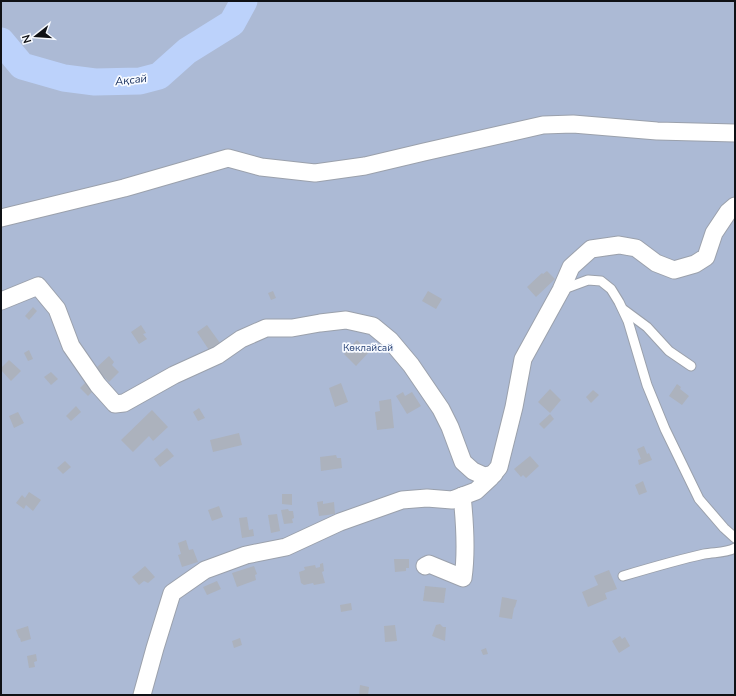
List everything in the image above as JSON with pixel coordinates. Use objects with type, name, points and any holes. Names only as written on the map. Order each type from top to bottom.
[{"type":"street","points":[[1,218],[124,188],[228,158],[261,167],[315,173],[365,166],[543,125],[573,124],[657,131],[735,132]]},
{"type":"street","points":[[142,695],[172,593],[205,570],[246,555],[286,547],[340,522],[402,500],[426,498],[452,500],[476,491],[494,474],[499,467],[514,406],[523,359],[561,290],[571,266],[591,249],[619,245],[636,248],[656,263],[674,270],[695,264],[706,257],[714,233],[728,212],[735,206]]},
{"type":"street","points":[[1,301],[38,286],[57,309],[71,346],[98,385],[116,404],[124,403],[174,375],[218,355],[241,339],[266,328],[292,328],[320,322],[346,320],[373,326],[390,340],[411,365],[441,410],[450,427],[463,462],[473,471],[484,476],[494,474]]},
{"type":"street","points":[[425,566],[429,564],[462,578],[465,560],[462,496]]},
{"type":"lane","points":[[561,290],[588,280],[601,281],[611,289],[623,309],[628,321],[647,385],[664,429],[700,499],[724,528],[735,538]]},
{"type":"lane","points":[[623,309],[647,328],[669,351],[691,366]]},
{"type":"lane","points":[[622,576],[712,552],[731,550],[735,548]]},
{"type":"green space","name":"Көклайсай","points":[[1,1],[735,1],[735,695],[1,695]]},
{"type":"building","points":[[547,271],[555,279],[536,297],[527,287],[542,273],[543,274]]},
{"type":"building","points":[[273,291],[276,298],[271,300],[268,293]]},
{"type":"building","points":[[428,291],[442,299],[436,309],[422,301]]},
{"type":"building","points":[[33,307],[37,311],[29,320],[25,316]]},
{"type":"building","points":[[141,325],[146,333],[143,334],[147,339],[139,344],[131,332]]},
{"type":"building","points":[[207,325],[220,343],[209,350],[197,332]]},
{"type":"building","points":[[357,340],[369,352],[356,366],[344,354],[347,351],[345,349]]},
{"type":"building","points":[[29,350],[33,359],[28,361],[24,353]]},
{"type":"building","points":[[109,356],[114,362],[112,365],[119,372],[109,382],[96,368]]},
{"type":"building","points":[[9,360],[21,371],[11,381],[1,370],[1,368]]},
{"type":"building","points":[[51,372],[58,379],[51,385],[44,377]]},
{"type":"building","points":[[89,379],[97,387],[88,396],[80,388]]},
{"type":"building","points":[[341,383],[348,402],[335,407],[329,388]]},
{"type":"building","points":[[677,384],[681,387],[680,389],[689,396],[682,405],[669,396]]},
{"type":"building","points":[[550,389],[561,400],[550,413],[538,402]]},
{"type":"building","points":[[593,390],[599,395],[591,403],[586,397]]},
{"type":"building","points":[[403,392],[405,396],[412,392],[421,406],[407,414],[396,396]]},
{"type":"building","points":[[391,399],[394,428],[377,430],[375,412],[380,411],[379,401]]},
{"type":"building","points":[[76,406],[81,412],[71,421],[66,416]]},
{"type":"building","points":[[199,408],[205,418],[198,421],[193,412]]},
{"type":"building","points":[[152,410],[168,427],[153,441],[149,436],[133,452],[121,440]]},
{"type":"building","points":[[18,412],[24,423],[14,428],[9,416]]},
{"type":"building","points":[[550,414],[554,419],[544,429],[539,424]]},
{"type":"building","points":[[239,433],[242,445],[213,452],[210,440]]},
{"type":"building","points":[[644,446],[647,454],[649,453],[652,460],[639,465],[638,460],[641,459],[637,449]]},
{"type":"building","points":[[167,448],[174,456],[160,467],[154,459]]},
{"type":"building","points":[[336,455],[337,458],[341,458],[342,468],[321,471],[320,457]]},
{"type":"building","points":[[530,456],[539,466],[526,478],[523,475],[521,477],[514,469]]},
{"type":"building","points":[[65,461],[71,467],[63,474],[57,468]]},
{"type":"building","points":[[643,481],[647,492],[639,495],[635,485]]},
{"type":"building","points":[[29,492],[41,500],[33,511],[26,505],[24,509],[16,503],[22,495],[25,498]]},
{"type":"building","points":[[282,494],[292,494],[292,505],[282,504]]},
{"type":"building","points":[[323,501],[323,504],[334,502],[335,514],[319,516],[317,502]]},
{"type":"building","points":[[219,506],[223,517],[212,521],[208,510]]},
{"type":"building","points":[[288,509],[289,511],[293,511],[293,523],[284,524],[281,510]]},
{"type":"building","points":[[277,514],[280,531],[271,533],[268,515]]},
{"type":"building","points":[[247,517],[249,530],[253,529],[254,536],[242,538],[239,518]]},
{"type":"building","points":[[186,540],[189,550],[193,549],[198,562],[182,567],[178,555],[181,554],[178,543]]},
{"type":"building","points":[[394,559],[409,559],[409,568],[406,568],[406,571],[395,572]]},
{"type":"building","points":[[323,563],[324,571],[322,572],[325,583],[304,585],[301,583],[299,572],[305,570],[304,567],[315,565],[316,568],[320,567],[320,564]]},
{"type":"building","points":[[145,566],[155,577],[148,583],[144,581],[139,585],[132,577]]},
{"type":"building","points":[[254,566],[257,574],[255,575],[256,580],[237,587],[232,573]]},
{"type":"building","points":[[609,570],[617,589],[605,593],[607,599],[588,607],[582,592],[598,585],[594,576]]},
{"type":"building","points":[[217,581],[221,589],[207,595],[203,587]]},
{"type":"building","points":[[425,586],[446,588],[444,603],[423,601]]},
{"type":"building","points":[[502,597],[517,600],[512,619],[499,617]]},
{"type":"building","points":[[351,603],[352,610],[341,612],[340,605]]},
{"type":"building","points":[[440,624],[443,627],[446,627],[445,641],[432,636],[436,625]]},
{"type":"building","points":[[395,625],[397,641],[385,642],[384,626]]},
{"type":"building","points":[[28,626],[31,639],[21,642],[16,630]]},
{"type":"building","points":[[620,636],[622,639],[625,637],[630,646],[619,653],[612,641]]},
{"type":"building","points":[[240,638],[242,645],[234,648],[232,641]]},
{"type":"building","points":[[486,648],[488,654],[483,655],[481,650]]},
{"type":"building","points":[[36,654],[37,661],[34,662],[35,667],[29,668],[27,656]]},
{"type":"building","points":[[360,685],[369,687],[368,695],[359,695]]},
{"type":"waterway","name":"Ақсай","points":[[1,41],[22,66],[64,78],[95,82],[140,81],[159,76],[187,51],[232,23],[244,1]]}]
